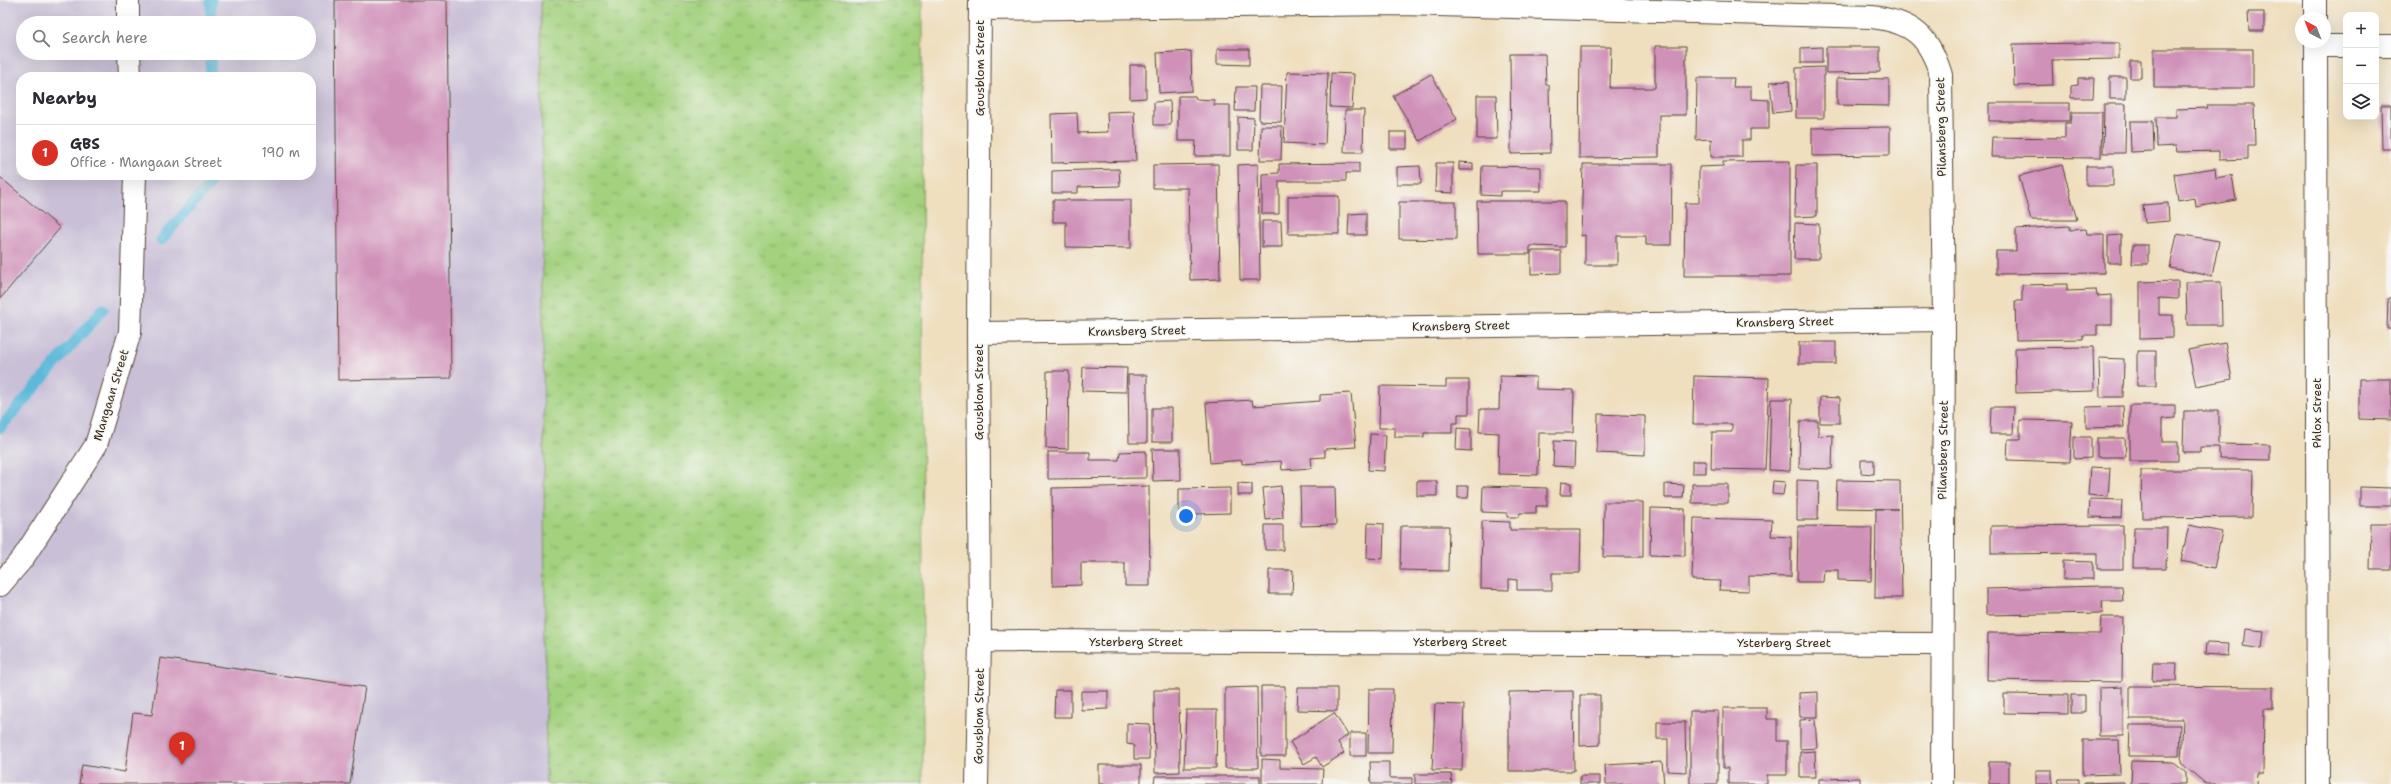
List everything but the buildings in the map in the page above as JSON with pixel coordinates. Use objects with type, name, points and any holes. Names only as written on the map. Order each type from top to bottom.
[{"type":"street","points":[[128,0],[128,16]]},
{"type":"street","points":[[2315,0],[2315,12]]},
{"type":"street","name":"Pilansberg Street","points":[[980,4],[1401,2],[1864,16],[1896,20],[1919,34],[1934,52],[1941,75],[1944,320],[1941,644],[1942,784]]},
{"type":"street","name":"Gousblom Street","points":[[977,784],[980,641],[978,333],[980,4]]},
{"type":"street","points":[[2331,45],[2343,46]]},
{"type":"street","points":[[2379,46],[2391,46]]},
{"type":"street","name":"Phlox Street","points":[[2316,48],[2318,784]]},
{"type":"street","points":[[129,60],[130,72]]},
{"type":"street","name":"Mangaan Street","points":[[0,585],[23,558],[96,446],[130,332],[135,180]]},
{"type":"street","name":"Kransberg Street","points":[[978,333],[1944,320]]},
{"type":"street","name":"Ysterberg Street","points":[[980,641],[1941,644]]},
{"type":"shaded area","points":[[0,0],[555,0],[554,784],[0,784]]},
{"type":"green space","points":[[541,0],[922,0],[923,784],[546,784]]},
{"type":"waterway","points":[[211,0],[211,16]]},
{"type":"waterway","points":[[210,72],[211,60]]},
{"type":"waterway","points":[[161,240],[209,185],[209,180]]},
{"type":"waterway","points":[[0,428],[103,309]]},
{"type":"place","name":"GBS","points":[[182,765]]}]
